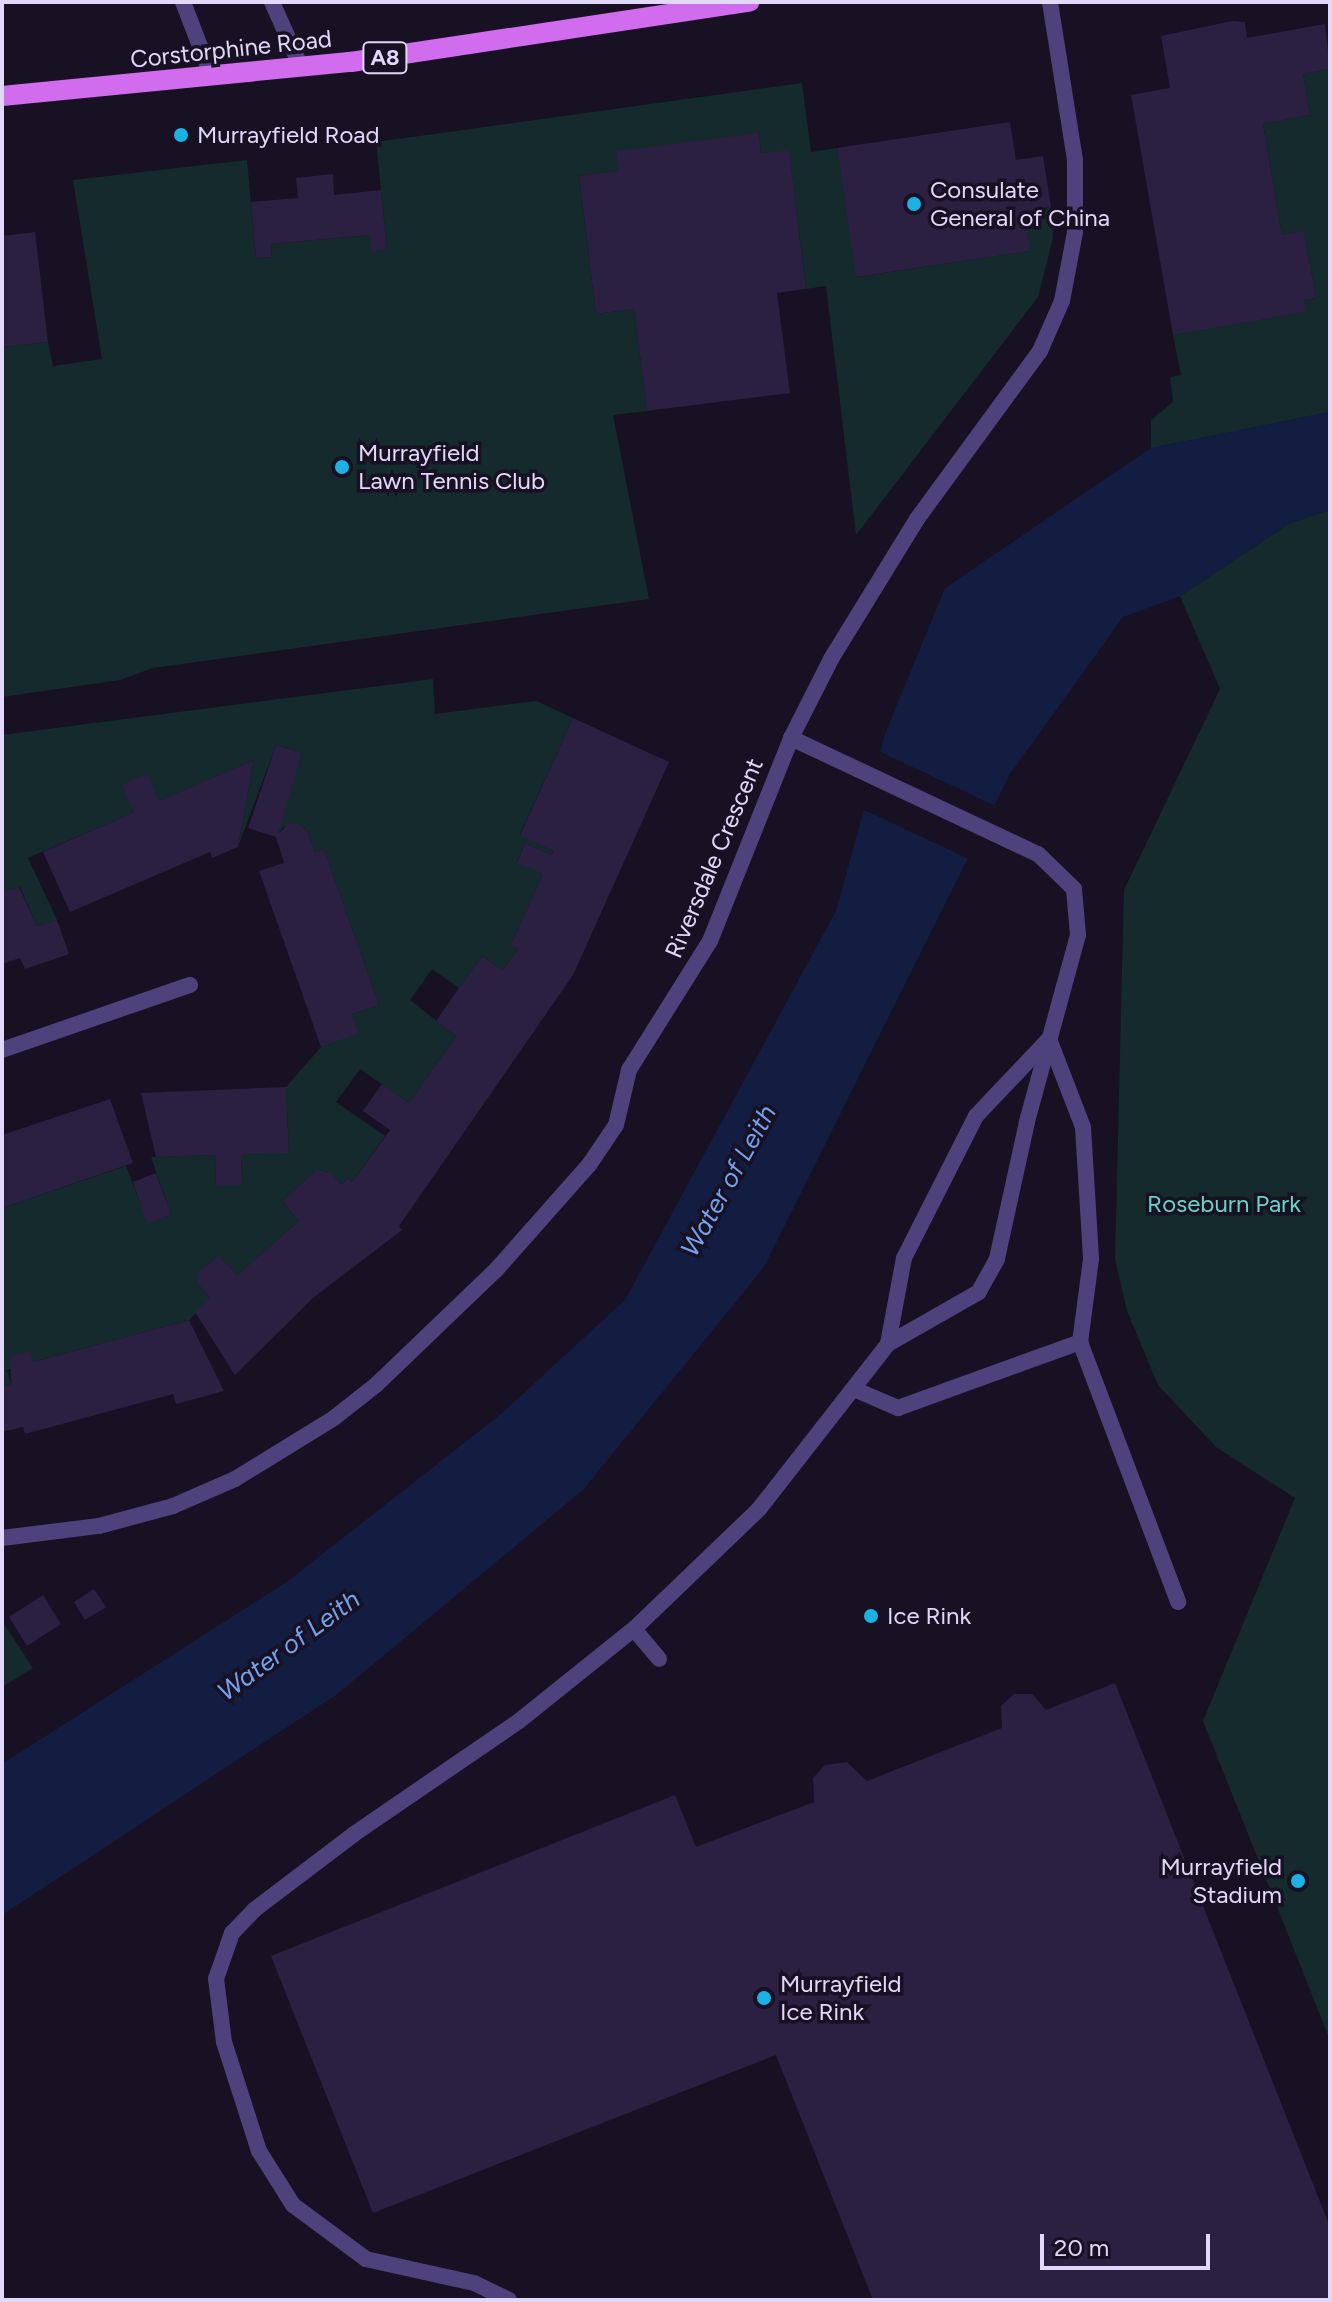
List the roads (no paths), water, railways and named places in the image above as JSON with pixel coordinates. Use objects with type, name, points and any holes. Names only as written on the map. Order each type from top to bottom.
[{"type":"main road","name":"Corstorphine Road","points":[[2,96],[301,67],[750,2]]},
{"type":"street","points":[[183,2],[212,77]]},
{"type":"street","points":[[272,2],[301,67]]},
{"type":"street","name":"Riversdale Crescent","points":[[2,1538],[99,1526],[173,1506],[235,1479],[345,1410],[486,1280],[589,1165],[616,1125],[629,1070],[710,941],[791,738],[831,659],[917,519],[1040,351],[1062,301],[1075,232],[1075,160],[1050,2]]},
{"type":"street","points":[[791,738],[1038,854],[1074,889],[1078,935],[1049,1039],[997,1259],[979,1292],[888,1344]]},
{"type":"street","points":[[2,1050],[190,985]]},
{"type":"street","points":[[1049,1039],[1083,1127],[1091,1259],[1080,1342],[1178,1602]]},
{"type":"street","points":[[509,2300],[474,2283],[366,2259],[293,2205],[259,2151],[224,2042],[216,1979],[232,1933],[254,1910],[519,1721],[634,1629],[759,1509],[856,1390],[888,1344],[904,1258],[976,1116],[1049,1039]]},
{"type":"street","points":[[856,1390],[898,1408],[1080,1342]]},
{"type":"street","points":[[634,1629],[659,1659]]},
{"type":"water","name":"Water of Leith","points":[[1330,412],[1330,510],[1290,523],[1180,596],[1123,617],[1010,774],[764,1267],[583,1490],[336,1695],[2,1915],[2,1764],[288,1581],[501,1414],[625,1300],[836,911],[885,734],[945,588],[1151,448]]},
{"type":"place","name":"Murrayfield Road","points":[[181,135]]},
{"type":"place","name":"Consulate General of China","points":[[914,204]]},
{"type":"place","name":"Murrayfield Lawn Tennis Club","points":[[342,467]]},
{"type":"place","name":"Ice Rink","points":[[871,1616]]},
{"type":"place","name":"Murrayfield Stadium","points":[[1298,1881]]},
{"type":"place","name":"Murrayfield Ice Rink","points":[[764,1998]]},
{"type":"park label","name":"Roseburn Park","points":[[1224,1204]]}]
